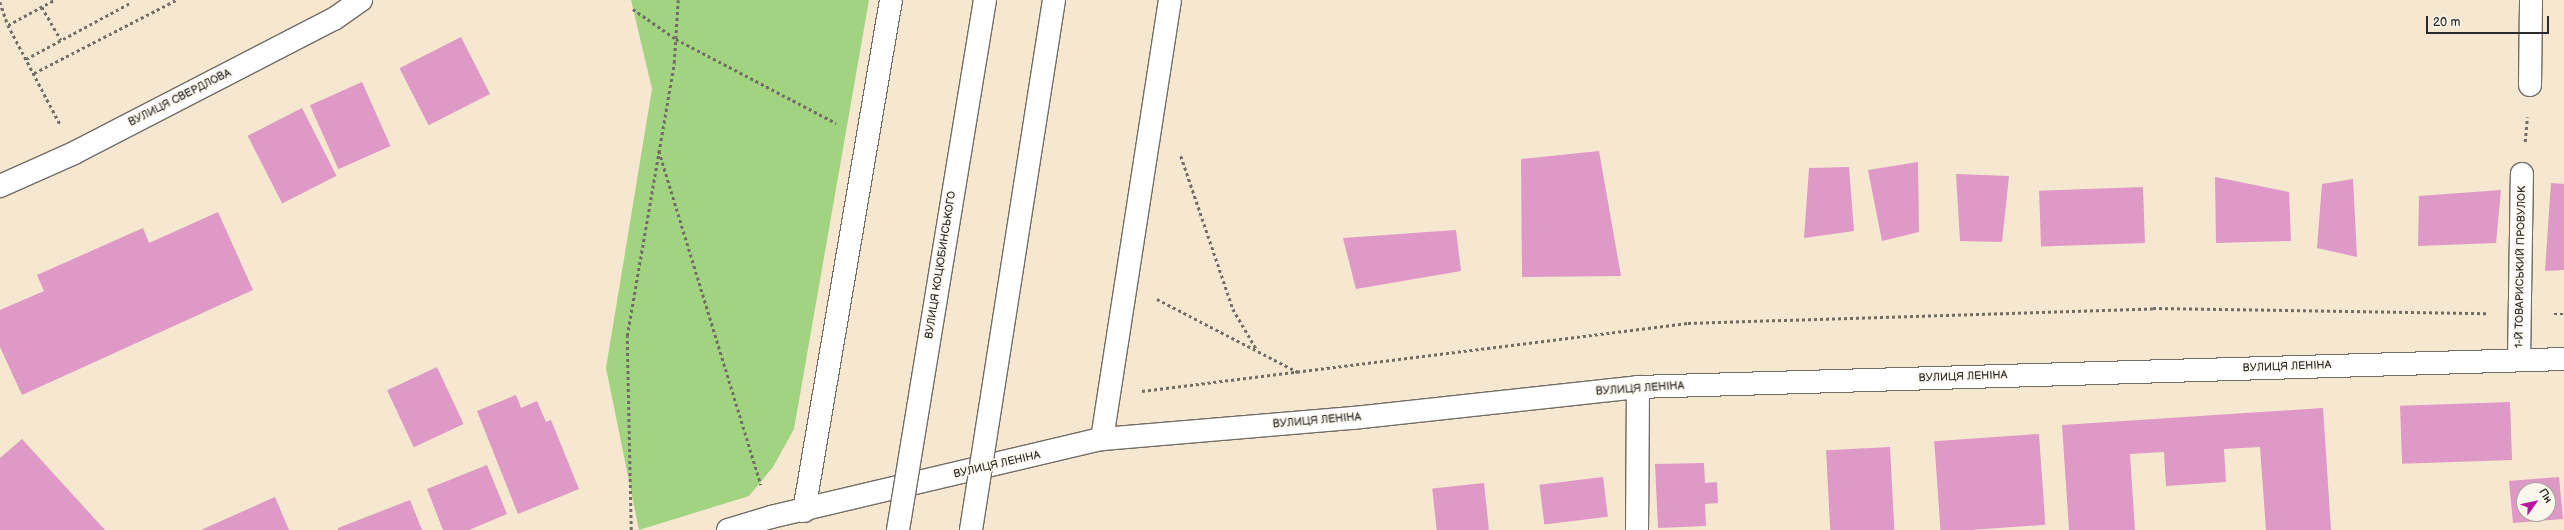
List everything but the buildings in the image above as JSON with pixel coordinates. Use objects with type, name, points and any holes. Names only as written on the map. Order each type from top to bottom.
[{"type":"street","points":[[804,511],[891,0]]},
{"type":"street","name":"ВУЛИЦЯ КОЦЮБИНСЬКОГО","points":[[898,530],[985,0]]},
{"type":"street","points":[[971,530],[1054,0]]},
{"type":"street","points":[[1102,439],[1170,0]]},
{"type":"street","points":[[2530,85],[2531,0]]},
{"type":"street","name":"ВУЛИЦЯ СВЕРДЛОВА","points":[[0,186],[74,153],[327,22],[361,1]]},
{"type":"street","name":"1-Й ТОВАРИСЬКИЙ ПРОВУЛОК","points":[[2520,360],[2522,174]]},
{"type":"street","name":"ВУЛИЦЯ ЛЕНІНА","points":[[728,530],[771,518],[1102,439],[1354,418],[1638,387],[2564,359]]},
{"type":"street","points":[[1637,530],[1638,387]]},
{"type":"path","points":[[8,25],[54,0]]},
{"type":"path","points":[[34,73],[176,0]]},
{"type":"path","points":[[631,530],[627,336],[674,63],[678,0]]},
{"type":"path","points":[[0,2],[8,25],[74,153]]},
{"type":"path","points":[[26,59],[130,2]]},
{"type":"path","points":[[42,7],[61,40]]},
{"type":"path","points":[[633,9],[676,39],[868,140]]},
{"type":"path","points":[[2522,174],[2530,85]]},
{"type":"path","points":[[659,150],[771,518]]},
{"type":"path","points":[[1180,152],[1232,309],[1257,350]]},
{"type":"path","points":[[1127,283],[1299,373]]},
{"type":"path","points":[[1110,394],[1299,373],[1688,323],[2153,308],[2564,314]]},
{"type":"green space","points":[[631,0],[869,0],[794,429],[773,467],[749,496],[639,530],[606,368],[652,89]]}]
